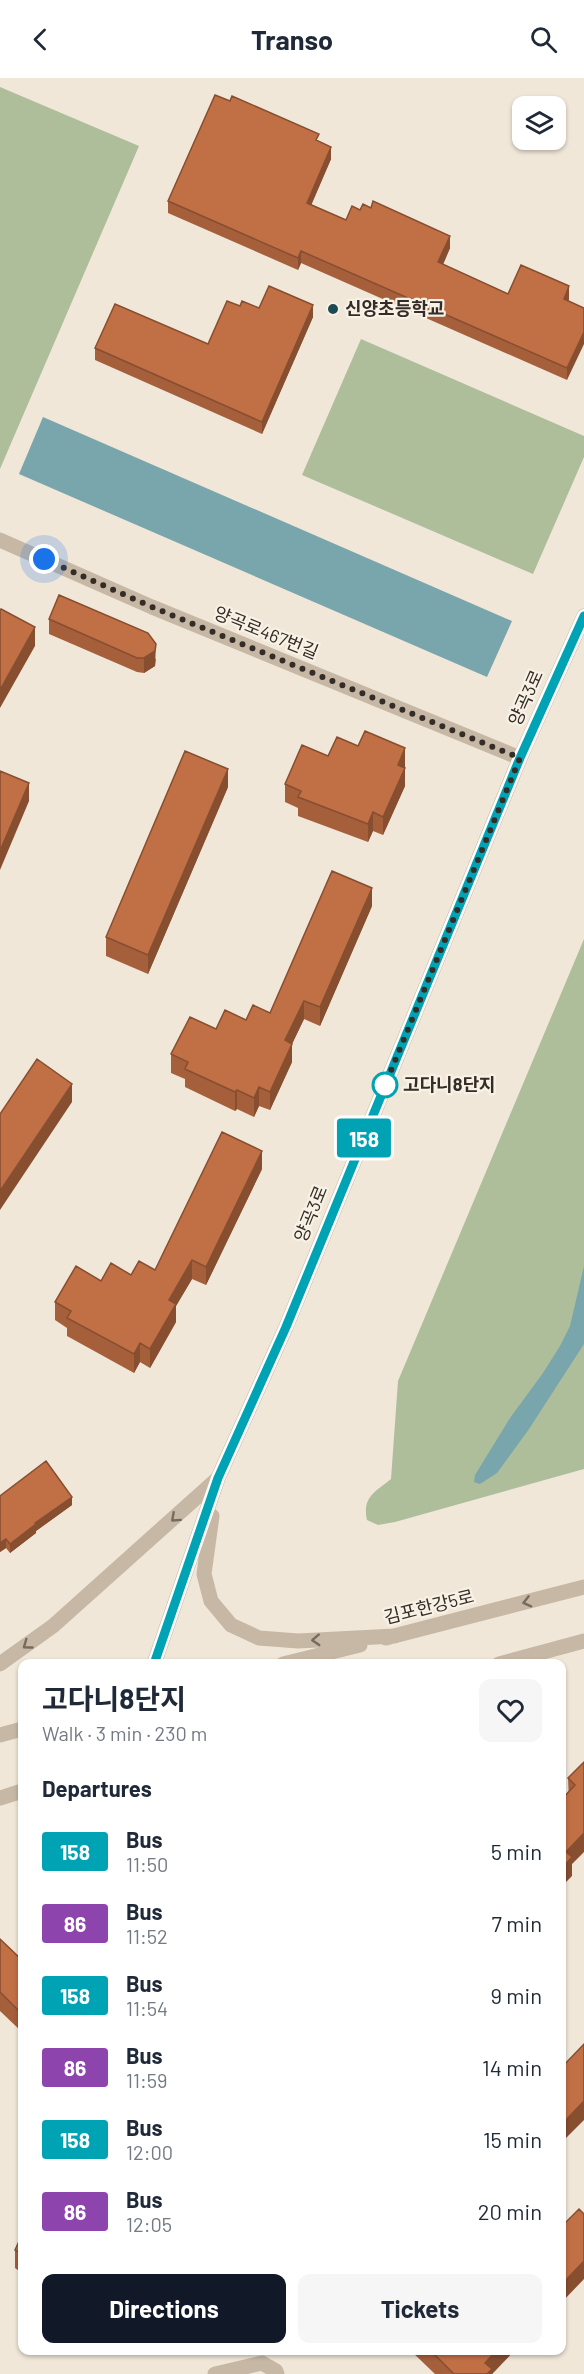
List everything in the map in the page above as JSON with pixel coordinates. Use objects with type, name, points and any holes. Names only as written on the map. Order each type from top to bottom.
[{"type":"street","name":"양곡로467번길","points":[[0,540],[152,607],[520,758]]},
{"type":"street","name":"양곡3로","points":[[156,1659],[218,1478],[286,1327],[520,758],[584,616]]},
{"type":"street","points":[[218,1478],[204,1574],[211,1601],[231,1625],[259,1638],[298,1641],[395,1636]]},
{"type":"street","points":[[0,1664],[53,1626],[218,1478]]},
{"type":"street","name":"김포한강5로","points":[[303,1659],[584,1587]]},
{"type":"street","points":[[517,1659],[584,1641]]},
{"type":"street","points":[[0,1735],[18,1730]]},
{"type":"street","points":[[0,1797],[18,1792]]},
{"type":"street","points":[[215,2374],[262,2363],[276,2371],[277,2374]]},
{"type":"green space","points":[[0,87],[139,146],[0,469]]},
{"type":"green space","points":[[361,339],[584,436],[584,457],[533,574],[302,475]]},
{"type":"green space","points":[[584,939],[584,1469],[378,1525],[367,1520],[366,1506],[371,1496],[391,1479],[398,1381]]},
{"type":"water","points":[[43,417],[512,621],[487,677],[19,474]]},
{"type":"water","points":[[584,1266],[584,1344],[529,1429],[497,1473],[480,1484],[474,1482],[475,1475],[510,1418],[560,1346],[570,1326]]},
{"type":"building","points":[[215,95],[230,101],[232,96],[319,134],[316,140],[331,147],[307,203],[346,220],[352,206],[360,210],[363,204],[371,208],[373,201],[450,236],[438,262],[508,294],[521,265],[569,286],[564,299],[584,308],[584,332],[567,368],[301,251],[298,258],[168,201]]},
{"type":"building","points":[[269,286],[313,305],[262,422],[95,348],[115,304],[208,344],[227,301],[240,306],[242,301],[259,308]]},
{"type":"building","points":[[59,595],[148,633],[156,644],[155,651],[144,658],[137,658],[49,619]]},
{"type":"building","points":[[0,610],[35,627],[0,690]]},
{"type":"building","points":[[365,731],[405,748],[398,765],[405,768],[383,817],[373,812],[368,824],[298,797],[301,791],[285,784],[302,745],[328,756],[337,737],[358,746]]},
{"type":"building","points":[[185,751],[228,769],[148,955],[106,937]]},
{"type":"building","points":[[0,771],[29,783],[0,851]]},
{"type":"building","points":[[332,871],[372,888],[320,1007],[304,1001],[285,1040],[292,1044],[270,1092],[259,1087],[254,1098],[237,1090],[235,1092],[185,1069],[188,1062],[171,1054],[190,1017],[216,1029],[225,1010],[246,1020],[253,1005],[270,1013]]},
{"type":"building","points":[[37,1059],[72,1084],[0,1191],[0,1114]]},
{"type":"building","points":[[222,1132],[262,1151],[206,1267],[192,1260],[169,1300],[176,1304],[150,1349],[140,1343],[134,1354],[67,1318],[71,1311],[55,1302],[76,1266],[101,1281],[111,1263],[131,1275],[139,1261],[155,1270]]},
{"type":"building","points":[[46,1461],[72,1497],[10,1544],[6,1539],[0,1543],[0,1496]]},
{"type":"building","points":[[584,1762],[584,1833],[566,1852],[566,1795],[575,1785],[568,1778]]},
{"type":"building","points":[[566,1852],[572,1857],[566,1864]]},
{"type":"building","points":[[0,1939],[18,1956],[18,2010],[0,1992]]},
{"type":"building","points":[[584,2044],[584,2101],[566,2120],[566,2063]]},
{"type":"building","points":[[579,2209],[584,2214],[584,2261],[566,2280],[566,2222]]},
{"type":"building","points":[[435,2355],[492,2355],[485,2363],[492,2369],[487,2374],[454,2374]]},
{"type":"bus line","name":"158","points":[[156,1659],[218,1478],[286,1327],[520,758],[584,616]]},
{"type":"place","name":"신양초등학교","points":[[333,309]]},
{"type":"place","name":"고다니8단지","points":[[385,1085]]},
{"type":"route","points":[[44,559],[152,607],[520,758],[385,1085]]}]
